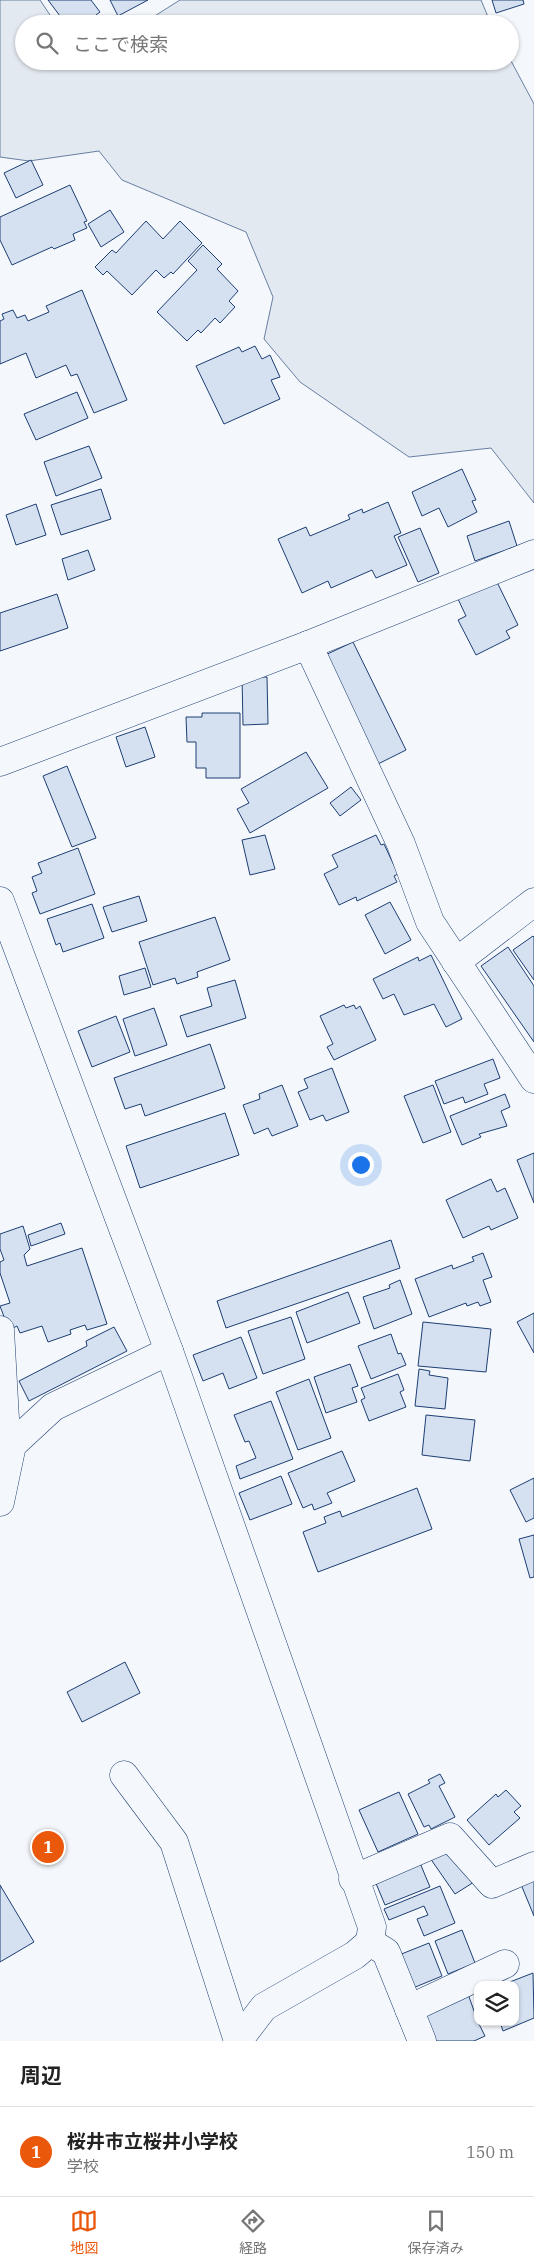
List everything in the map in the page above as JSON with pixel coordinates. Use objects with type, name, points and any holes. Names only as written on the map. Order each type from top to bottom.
[{"type":"street","points":[[0,762],[308,645],[534,554]]},
{"type":"street","points":[[308,645],[401,844],[430,922],[534,1079]]},
{"type":"street","points":[[0,901],[169,1351],[353,1879],[372,1927],[370,1942],[355,1955],[264,2007],[238,2041]]},
{"type":"street","points":[[456,962],[534,902]]},
{"type":"street","points":[[0,1330],[5,1419],[12,1444],[0,1502]]},
{"type":"street","points":[[12,1444],[53,1407],[169,1351]]},
{"type":"street","points":[[124,1775],[174,1842],[238,2041]]},
{"type":"street","points":[[353,1879],[450,1837],[492,1884],[534,1866]]},
{"type":"street","points":[[370,1942],[386,1952],[422,2041]]},
{"type":"street","points":[[409,2008],[505,1964]]},
{"type":"shaded area","points":[[0,0],[40,0],[50,15],[15,15],[15,70],[516,70],[534,104],[534,503],[491,448],[409,457],[300,382],[264,339],[273,297],[246,232],[122,180],[99,151],[29,161],[0,157]]},
{"type":"shaded area","points":[[180,0],[481,0],[487,15],[156,15]]},
{"type":"building","points":[[48,0],[91,0],[100,12],[96,15],[59,15]]},
{"type":"building","points":[[110,0],[148,0],[120,15],[118,15]]},
{"type":"building","points":[[492,0],[523,0],[524,4],[496,13]]},
{"type":"building","points":[[31,160],[43,185],[16,198],[4,173]]},
{"type":"building","points":[[70,185],[87,221],[84,222],[87,228],[73,234],[75,240],[54,249],[52,247],[12,265],[0,240],[0,217]]},
{"type":"building","points":[[110,210],[124,232],[101,247],[88,224]]},
{"type":"building","points":[[146,221],[163,239],[180,221],[202,243],[173,274],[171,272],[164,278],[156,270],[132,295],[107,271],[103,275],[95,267],[112,250],[116,253]]},
{"type":"building","points":[[203,245],[222,264],[217,269],[238,291],[229,301],[235,307],[220,323],[215,318],[201,333],[198,330],[187,341],[157,312],[197,270],[188,261]]},
{"type":"building","points":[[82,290],[127,400],[94,413],[77,374],[71,376],[66,365],[36,378],[26,353],[0,364],[0,321],[4,319],[2,314],[13,310],[17,318],[25,315],[28,321],[49,312],[46,306]]},
{"type":"building","points":[[255,346],[262,359],[270,355],[280,377],[271,380],[280,399],[224,424],[196,366],[239,347],[242,352]]},
{"type":"building","points":[[77,392],[88,418],[36,440],[24,414]]},
{"type":"building","points":[[89,446],[102,478],[56,496],[44,462]]},
{"type":"building","points":[[462,469],[476,500],[472,501],[477,512],[448,527],[439,508],[422,516],[412,492]]},
{"type":"building","points":[[101,489],[111,519],[61,535],[51,505]]},
{"type":"building","points":[[388,502],[401,533],[394,536],[407,565],[376,578],[372,570],[331,588],[328,581],[302,593],[278,539],[306,527],[310,536],[350,519],[348,515],[362,509],[363,513]]},
{"type":"building","points":[[36,504],[46,535],[16,545],[6,515]]},
{"type":"building","points":[[509,521],[517,546],[475,561],[467,536]]},
{"type":"building","points":[[420,528],[439,573],[418,582],[398,537]]},
{"type":"building","points":[[88,550],[95,570],[68,580],[62,559]]},
{"type":"building","points":[[496,580],[518,625],[506,631],[510,638],[476,655],[458,620],[466,616],[458,599]]},
{"type":"building","points":[[57,594],[68,628],[0,651],[0,613]]},
{"type":"building","points":[[353,642],[406,750],[374,766],[321,657]]},
{"type":"building","points":[[242,677],[267,677],[268,724],[243,725]]},
{"type":"building","points":[[202,713],[240,713],[240,778],[206,778],[206,768],[196,768],[196,742],[187,742],[186,717],[202,717]]},
{"type":"building","points":[[145,727],[155,757],[126,767],[116,737]]},
{"type":"building","points":[[306,752],[328,788],[250,833],[237,809],[249,803],[241,789]]},
{"type":"building","points":[[67,766],[96,838],[72,847],[43,776]]},
{"type":"building","points":[[351,787],[361,800],[340,816],[330,803]]},
{"type":"building","points":[[265,835],[275,869],[250,875],[242,840]]},
{"type":"building","points":[[376,835],[381,845],[384,844],[398,874],[394,876],[397,882],[357,901],[356,897],[339,905],[324,874],[338,867],[332,855]]},
{"type":"building","points":[[78,848],[95,894],[40,914],[32,893],[37,891],[32,877],[42,873],[38,863]]},
{"type":"building","points":[[139,896],[147,921],[112,932],[103,907]]},
{"type":"building","points":[[390,902],[411,940],[385,954],[365,915]]},
{"type":"building","points":[[92,904],[104,938],[63,952],[60,943],[56,945],[47,919]]},
{"type":"building","points":[[215,917],[230,960],[197,972],[198,977],[177,984],[175,978],[153,985],[139,942]]},
{"type":"building","points":[[534,937],[534,980],[513,950]]},
{"type":"building","points":[[508,947],[534,986],[534,1042],[481,966]]},
{"type":"building","points":[[431,955],[462,1019],[446,1027],[434,1004],[404,1015],[394,994],[383,999],[373,979],[418,957],[419,961]]},
{"type":"building","points":[[145,968],[151,987],[124,995],[119,976]]},
{"type":"building","points":[[235,980],[246,1018],[187,1037],[180,1016],[212,1006],[207,988]]},
{"type":"building","points":[[344,1005],[346,1008],[354,1005],[356,1009],[360,1006],[376,1040],[334,1060],[327,1047],[333,1044],[320,1016]]},
{"type":"building","points":[[154,1008],[167,1045],[135,1056],[123,1019]]},
{"type":"building","points":[[116,1016],[130,1052],[92,1067],[78,1031]]},
{"type":"building","points":[[210,1044],[225,1088],[145,1116],[141,1104],[125,1109],[114,1078]]},
{"type":"building","points":[[493,1059],[500,1078],[484,1084],[488,1094],[465,1103],[463,1097],[444,1104],[435,1081]]},
{"type":"building","points":[[332,1068],[349,1112],[326,1121],[323,1115],[310,1120],[298,1092],[308,1088],[304,1079]]},
{"type":"building","points":[[282,1085],[298,1126],[272,1136],[268,1128],[254,1134],[243,1105],[260,1099],[259,1094]]},
{"type":"building","points":[[433,1085],[451,1132],[423,1143],[404,1096]]},
{"type":"building","points":[[505,1094],[510,1107],[501,1111],[507,1126],[479,1134],[481,1137],[462,1145],[450,1116]]},
{"type":"building","points":[[225,1113],[239,1155],[140,1188],[126,1146]]},
{"type":"building","points":[[534,1153],[534,1203],[517,1160]]},
{"type":"building","points":[[491,1179],[497,1192],[505,1188],[518,1218],[491,1230],[489,1226],[463,1238],[446,1200]]},
{"type":"building","points":[[61,1223],[65,1234],[31,1246],[28,1235]]},
{"type":"building","points":[[23,1226],[30,1249],[24,1255],[27,1266],[82,1248],[107,1324],[87,1330],[85,1325],[70,1330],[71,1334],[48,1342],[42,1326],[20,1333],[17,1326],[9,1330],[0,1306],[10,1303],[0,1273],[0,1262],[4,1260],[0,1249],[0,1234]]},
{"type":"building","points":[[391,1240],[400,1268],[226,1328],[217,1301]]},
{"type":"building","points":[[483,1253],[492,1277],[483,1280],[491,1302],[480,1306],[478,1302],[467,1306],[466,1303],[429,1317],[415,1279],[452,1265],[453,1269],[474,1261],[472,1257]]},
{"type":"building","points":[[400,1280],[412,1314],[374,1329],[363,1297],[390,1288],[389,1285]]},
{"type":"building","points":[[348,1292],[360,1323],[307,1343],[296,1312]]},
{"type":"building","points":[[534,1313],[534,1353],[517,1322]]},
{"type":"building","points":[[291,1317],[305,1359],[263,1374],[248,1331]]},
{"type":"building","points":[[423,1322],[491,1329],[486,1372],[418,1366]]},
{"type":"building","points":[[114,1327],[127,1351],[29,1401],[19,1381],[87,1346],[86,1341]]},
{"type":"building","points":[[391,1334],[398,1354],[401,1353],[406,1365],[371,1379],[358,1346]]},
{"type":"building","points":[[241,1337],[257,1378],[229,1389],[223,1373],[203,1381],[193,1355]]},
{"type":"building","points":[[350,1364],[358,1386],[352,1388],[357,1402],[326,1413],[314,1377]]},
{"type":"building","points":[[419,1369],[430,1371],[429,1375],[448,1378],[445,1409],[415,1406]]},
{"type":"building","points":[[398,1374],[404,1390],[400,1392],[406,1407],[369,1421],[361,1400],[365,1398],[361,1388]]},
{"type":"building","points":[[309,1379],[331,1438],[298,1450],[276,1392]]},
{"type":"building","points":[[271,1401],[293,1459],[240,1479],[236,1466],[256,1458],[249,1441],[245,1442],[234,1415]]},
{"type":"building","points":[[426,1415],[475,1420],[470,1461],[422,1455]]},
{"type":"building","points":[[342,1451],[355,1481],[327,1493],[332,1503],[314,1510],[312,1504],[303,1508],[288,1473]]},
{"type":"building","points":[[281,1476],[292,1504],[250,1520],[239,1493]]},
{"type":"building","points":[[534,1478],[534,1518],[526,1522],[510,1490]]},
{"type":"building","points":[[417,1488],[432,1529],[318,1572],[303,1532],[326,1523],[324,1517],[340,1511],[342,1517]]},
{"type":"building","points":[[534,1535],[534,1577],[530,1578],[519,1539]]},
{"type":"building","points":[[125,1662],[140,1693],[82,1722],[67,1692]]},
{"type":"building","points":[[440,1774],[445,1783],[439,1786],[455,1817],[431,1829],[429,1825],[424,1827],[408,1794],[430,1783],[428,1780]]},
{"type":"building","points":[[506,1790],[521,1806],[514,1812],[520,1818],[489,1845],[467,1820],[496,1794],[498,1797]]},
{"type":"building","points":[[399,1792],[418,1834],[378,1852],[359,1810]]},
{"type":"building","points":[[449,1845],[474,1882],[455,1894],[430,1858]]},
{"type":"building","points":[[420,1863],[430,1887],[385,1905],[375,1881]]},
{"type":"building","points":[[534,1877],[534,1916],[520,1882]]},
{"type":"building","points":[[0,1885],[34,1942],[0,1962]]},
{"type":"building","points":[[440,1886],[455,1923],[424,1936],[417,1919],[428,1915],[424,1906],[389,1920],[384,1909]]},
{"type":"building","points":[[462,1930],[475,1963],[448,1974],[435,1941]]},
{"type":"building","points":[[429,1943],[442,1976],[413,1988],[399,1955]]},
{"type":"building","points":[[533,1973],[534,2018],[519,2024],[519,1981],[512,1981]]},
{"type":"building","points":[[468,1994],[474,2011],[474,2026],[480,2026],[485,2036],[474,2041],[432,2041],[421,2013]]},
{"type":"building","points":[[501,2026],[515,2026],[503,2031]]},
{"type":"place","name":"桜井市立桜井小学校","points":[[48,1847]]}]
